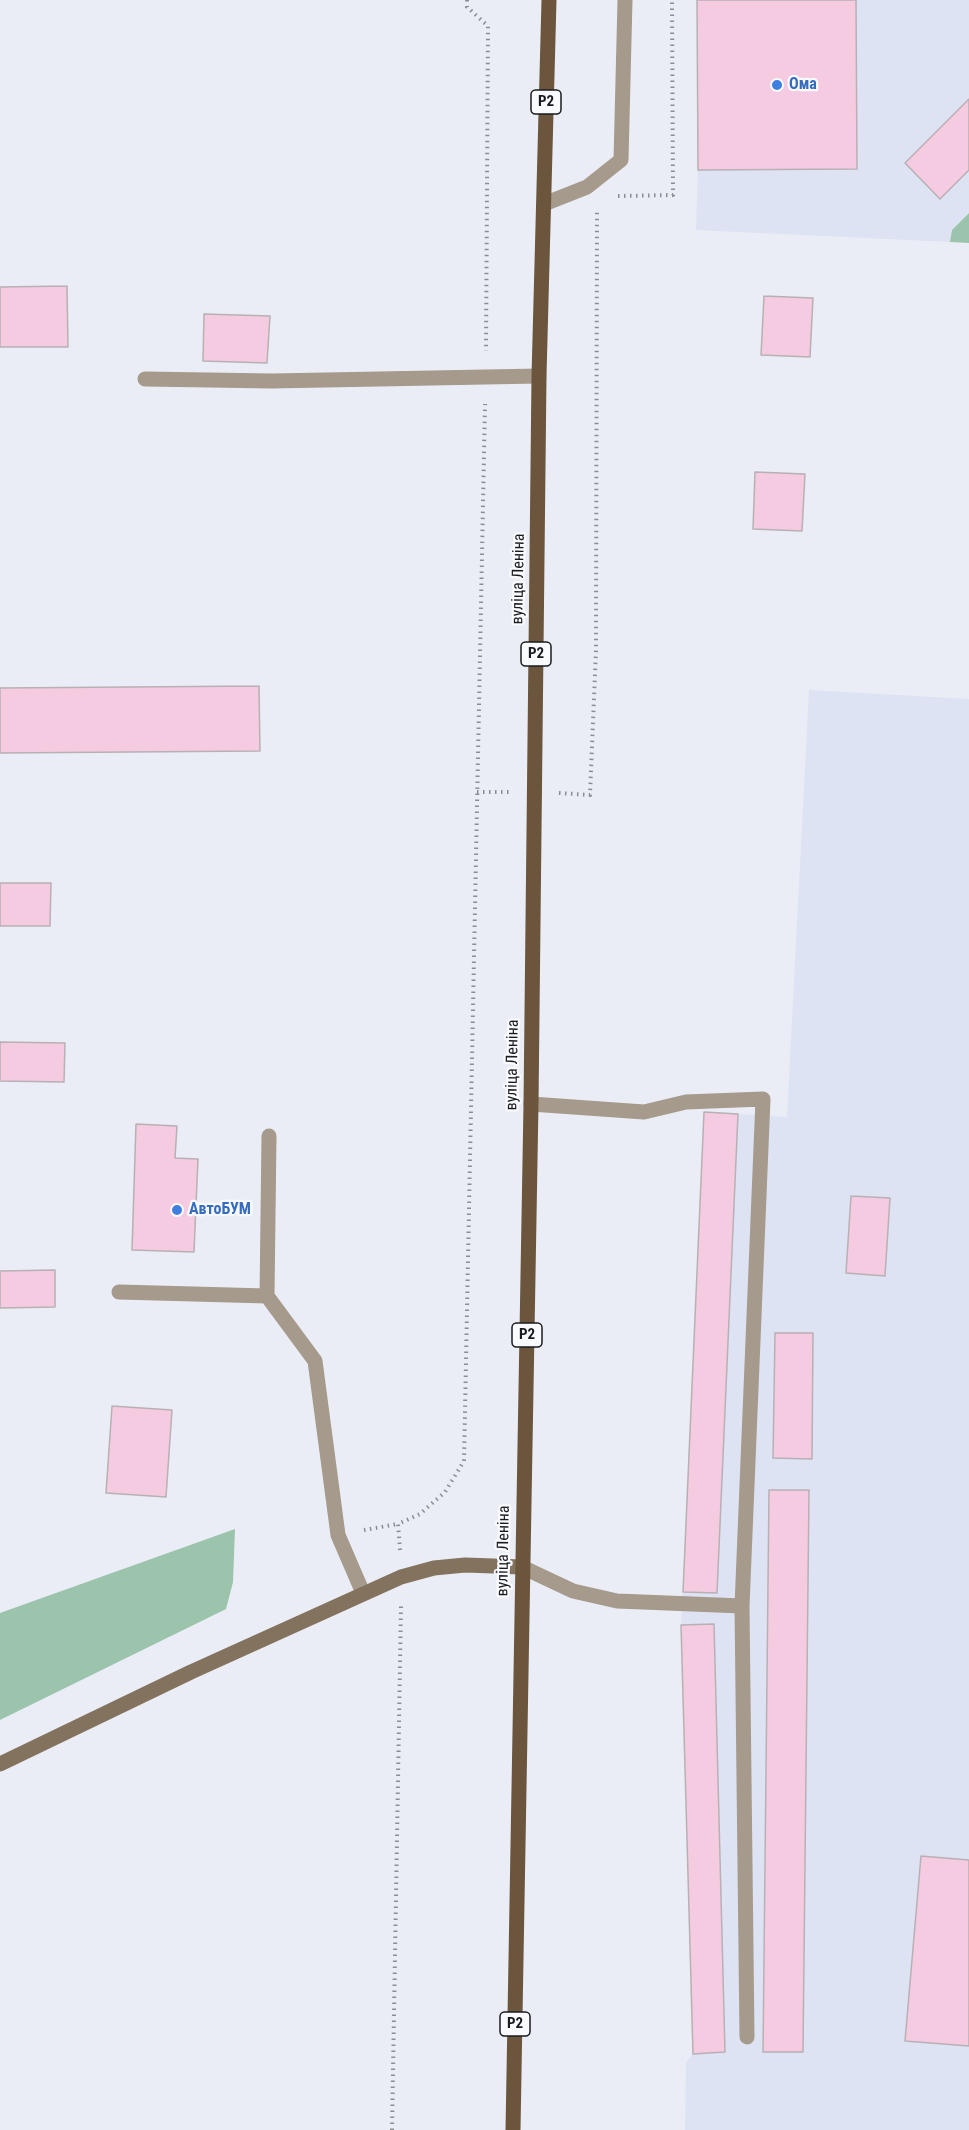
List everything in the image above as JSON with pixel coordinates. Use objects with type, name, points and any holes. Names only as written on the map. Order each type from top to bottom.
[{"type":"main road","name":"вуліца Леніна","points":[[513,2130],[531,1104],[540,376],[549,0]]},
{"type":"street","points":[[0,1764],[191,1672],[401,1577],[434,1568],[465,1565],[522,1567]]},
{"type":"lane","points":[[544,204],[587,187],[621,160],[625,0]]},
{"type":"lane","points":[[144,379],[272,381],[540,376]]},
{"type":"lane","points":[[531,1104],[644,1112],[686,1102],[763,1099],[742,1606],[747,2037]]},
{"type":"lane","points":[[269,1136],[267,1296],[315,1361],[338,1535],[363,1593]]},
{"type":"lane","points":[[119,1292],[267,1296]]},
{"type":"lane","points":[[522,1567],[573,1591],[617,1601],[742,1606]]},
{"type":"path","points":[[338,1535],[398,1524],[420,1514],[445,1492],[464,1461],[486,376],[488,26],[467,7],[467,0]]},
{"type":"path","points":[[608,196],[673,195],[672,0]]},
{"type":"path","points":[[590,795],[596,650],[597,208]]},
{"type":"path","points":[[392,2130],[401,1577],[398,1524]]},
{"type":"shaded area","points":[[697,0],[969,0],[969,213],[952,230],[950,242],[696,230]]},
{"type":"shaded area","points":[[809,690],[969,699],[969,2130],[685,2130],[686,2063],[693,2053],[681,1625],[704,1112],[787,1117]]},
{"type":"green space","points":[[969,213],[969,243],[950,242],[952,230]]},
{"type":"green space","points":[[235,1529],[233,1582],[226,1609],[0,1720],[0,1613]]},
{"type":"building","name":"Ома","points":[[697,0],[856,0],[857,169],[698,170]]},
{"type":"building","points":[[969,99],[969,170],[940,199],[905,163]]},
{"type":"building","points":[[67,286],[68,347],[0,347],[0,287]]},
{"type":"building","points":[[764,296],[813,298],[810,357],[761,355]]},
{"type":"building","points":[[204,314],[270,316],[267,363],[203,361]]},
{"type":"building","points":[[755,472],[805,474],[802,531],[753,529]]},
{"type":"building","points":[[259,686],[260,751],[0,753],[0,688]]},
{"type":"building","points":[[0,883],[51,883],[50,926],[0,926]]},
{"type":"building","points":[[0,1042],[65,1043],[64,1082],[0,1081]]},
{"type":"building","points":[[704,1112],[738,1114],[717,1593],[683,1592]]},
{"type":"building","points":[[136,1124],[177,1126],[175,1158],[198,1159],[194,1252],[132,1250]]},
{"type":"building","points":[[851,1196],[890,1198],[885,1276],[846,1273]]},
{"type":"building","points":[[55,1270],[55,1307],[0,1308],[0,1271]]},
{"type":"building","points":[[775,1333],[813,1333],[812,1459],[773,1458]]},
{"type":"building","points":[[112,1406],[172,1410],[166,1497],[106,1493]]},
{"type":"building","points":[[769,1490],[809,1490],[803,2052],[763,2052]]},
{"type":"building","points":[[714,1624],[725,2052],[693,2054],[681,1625]]},
{"type":"building","points":[[921,1856],[969,1860],[969,2046],[905,2041]]},
{"type":"place","name":"Ома","points":[[777,85]]},
{"type":"place","name":"АвтоБУМ","points":[[177,1210]]}]
